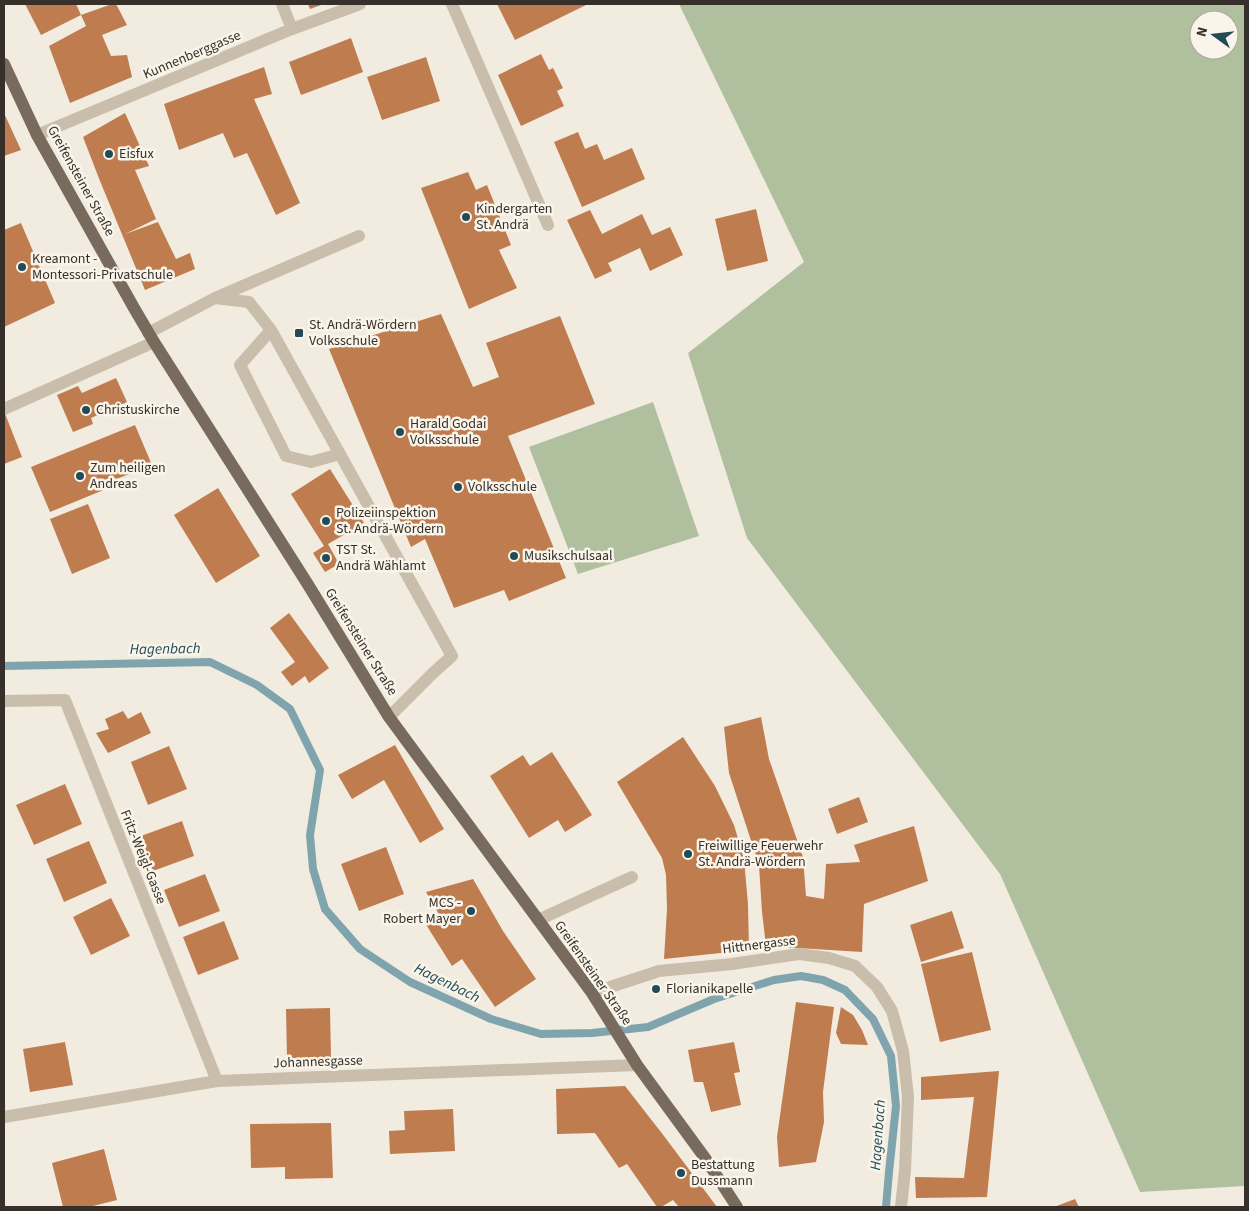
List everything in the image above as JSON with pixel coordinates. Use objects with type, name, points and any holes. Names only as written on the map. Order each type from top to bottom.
[{"type":"main road","name":"Greifensteiner Straße","points":[[4,64],[37,135],[151,338],[307,583],[389,717],[592,993],[637,1065],[705,1158],[737,1207]]},
{"type":"street","points":[[282,4],[292,29]]},
{"type":"street","name":"Kunnenberggasse","points":[[37,135],[292,29],[360,4]]},
{"type":"street","points":[[452,4],[548,225]]},
{"type":"street","points":[[4,409],[151,338],[215,298],[359,236]]},
{"type":"street","points":[[215,298],[249,302],[271,330],[452,656],[433,672],[389,717]]},
{"type":"street","points":[[271,330],[240,365],[286,456],[311,462],[340,454]]},
{"type":"street","name":"Fritz-Weigl-Gasse","points":[[4,701],[65,700],[217,1081]]},
{"type":"street","points":[[538,920],[632,877]]},
{"type":"street","name":"Hittnergasse","points":[[592,993],[659,971],[732,964],[799,954],[829,958],[855,966],[877,987],[892,1012],[903,1051],[908,1097],[905,1170],[901,1207]]},
{"type":"street","name":"Johannesgasse","points":[[4,1117],[217,1081],[637,1065]]},
{"type":"green space","points":[[679,4],[1245,4],[1245,1186],[1140,1192],[1000,874],[747,538],[688,353],[804,262]]},
{"type":"green space","points":[[653,402],[699,536],[578,574],[529,447]]},
{"type":"building","points":[[25,4],[76,4],[81,15],[41,35]]},
{"type":"building","points":[[116,4],[127,25],[102,35],[111,56],[127,55],[132,77],[70,103],[49,46],[86,26],[81,15]]},
{"type":"building","points":[[308,4],[324,4],[310,9]]},
{"type":"building","points":[[497,4],[588,4],[515,40]]},
{"type":"building","points":[[351,38],[363,72],[301,95],[289,62]]},
{"type":"building","points":[[541,54],[549,70],[553,68],[563,88],[557,91],[564,106],[521,126],[498,75]]},
{"type":"building","points":[[426,57],[440,101],[382,120],[367,77]]},
{"type":"building","points":[[264,67],[272,94],[254,99],[300,203],[276,215],[247,153],[234,158],[223,133],[179,150],[164,104]]},
{"type":"building","points":[[4,113],[21,150],[4,156]]},
{"type":"building","points":[[125,113],[149,166],[135,170],[156,219],[125,234],[158,222],[176,259],[190,253],[195,269],[145,290],[83,137]]},
{"type":"building","points":[[578,132],[585,149],[597,144],[604,160],[632,148],[645,179],[582,207],[554,142]]},
{"type":"building","name":"Kindergarten St. Andrä","points":[[468,172],[476,190],[487,185],[511,245],[499,250],[517,288],[469,309],[421,188]]},
{"type":"building","points":[[756,209],[768,261],[727,271],[715,219]]},
{"type":"building","points":[[590,210],[602,234],[642,214],[652,235],[670,227],[683,255],[650,271],[640,248],[608,263],[612,271],[595,279],[567,220]]},
{"type":"building","name":"Kreamont - Montessori-Privatschule","points":[[21,223],[55,303],[4,327],[4,230]]},
{"type":"building","name":"Volksschule","points":[[441,314],[473,387],[499,377],[486,343],[560,316],[595,404],[508,436],[566,578],[509,601],[504,590],[454,608],[425,539],[411,547],[329,349]]},
{"type":"building","name":"Christuskirche","points":[[116,378],[127,402],[91,418],[93,424],[73,432],[57,395],[78,386],[82,393]]},
{"type":"building","points":[[4,411],[22,457],[4,464]]},
{"type":"building","name":"Zum heiligen Andreas","points":[[135,425],[152,465],[104,484],[106,489],[50,512],[31,467]]},
{"type":"building","points":[[330,469],[364,523],[328,544],[339,564],[325,572],[313,553],[324,546],[291,494]]},
{"type":"building","points":[[218,488],[260,556],[216,583],[174,515]]},
{"type":"building","points":[[88,504],[110,558],[72,574],[50,519]]},
{"type":"building","points":[[289,613],[329,668],[309,683],[305,676],[292,686],[281,672],[295,662],[270,628]]},
{"type":"building","points":[[123,711],[128,719],[141,712],[151,733],[108,753],[96,733],[109,729],[105,719]]},
{"type":"building","points":[[761,717],[769,759],[803,857],[806,896],[824,899],[826,864],[860,862],[854,845],[914,826],[928,881],[864,904],[862,952],[766,946],[759,865],[729,773],[724,727]]},
{"type":"building","points":[[683,737],[715,786],[734,825],[744,859],[748,904],[749,950],[664,959],[667,909],[666,875],[662,858],[617,782]]},
{"type":"building","points":[[395,745],[444,829],[420,843],[384,780],[352,799],[338,775]]},
{"type":"building","points":[[169,746],[187,789],[148,805],[131,762]]},
{"type":"building","points":[[552,752],[592,815],[565,832],[558,820],[529,838],[490,776],[523,755],[530,766]]},
{"type":"building","points":[[65,784],[82,824],[34,845],[16,805]]},
{"type":"building","points":[[859,797],[868,822],[837,834],[828,809]]},
{"type":"building","points":[[182,821],[194,856],[153,871],[141,836]]},
{"type":"building","points":[[89,841],[107,883],[64,902],[46,859]]},
{"type":"building","points":[[386,847],[404,894],[359,911],[341,864]]},
{"type":"building","points":[[205,874],[220,911],[179,927],[164,890]]},
{"type":"building","points":[[473,879],[503,931],[536,979],[495,1007],[462,959],[452,966],[425,923],[440,916],[426,892]]},
{"type":"building","points":[[111,898],[130,936],[91,955],[73,917]]},
{"type":"building","points":[[952,911],[964,948],[921,962],[910,925]]},
{"type":"building","points":[[224,921],[239,959],[198,975],[183,937]]},
{"type":"building","points":[[972,952],[991,1030],[940,1042],[921,964]]},
{"type":"building","points":[[796,1002],[834,1007],[823,1092],[824,1122],[816,1162],[779,1167],[777,1137]]},
{"type":"building","points":[[841,1007],[853,1015],[868,1045],[841,1044],[836,1033]]},
{"type":"building","points":[[330,1008],[331,1058],[287,1058],[286,1009]]},
{"type":"building","points":[[65,1042],[73,1085],[30,1092],[23,1049]]},
{"type":"building","points":[[734,1042],[740,1072],[734,1073],[741,1105],[711,1112],[703,1082],[694,1082],[688,1050]]},
{"type":"building","points":[[999,1071],[987,1197],[916,1198],[915,1177],[964,1178],[974,1097],[921,1100],[921,1077]]},
{"type":"building","points":[[625,1086],[717,1207],[679,1207],[673,1200],[661,1207],[657,1207],[627,1164],[619,1168],[595,1133],[557,1134],[556,1089]]},
{"type":"building","points":[[453,1109],[455,1151],[390,1154],[389,1131],[405,1130],[404,1111]]},
{"type":"building","points":[[331,1123],[333,1178],[285,1179],[285,1167],[251,1168],[250,1124]]},
{"type":"building","points":[[104,1149],[117,1200],[89,1207],[63,1207],[52,1163]]},
{"type":"building","points":[[1075,1199],[1079,1207],[1054,1207]]},
{"type":"waterway","name":"Hagenbach","points":[[4,666],[210,662],[257,685],[290,709],[320,770],[310,835],[313,869],[325,909],[360,949],[410,982],[491,1019],[541,1034],[592,1033],[648,1027],[714,999],[774,980],[801,976],[823,980],[845,990],[873,1019],[891,1056],[896,1106],[886,1207]]},
{"type":"place","name":"Eisfux","points":[[109,154]]},
{"type":"place","name":"Kindergarten St. Andrä","points":[[466,217]]},
{"type":"place","name":"Kreamont - Montessori-Privatschule","points":[[22,267]]},
{"type":"place","name":"St. Andrä-Wördern Volksschule","points":[[299,333]]},
{"type":"place","name":"Christuskirche","points":[[86,410]]},
{"type":"place","name":"Harald Godai Volksschule","points":[[400,432]]},
{"type":"place","name":"Zum heiligen Andreas","points":[[80,476]]},
{"type":"place","name":"Volksschule","points":[[458,487]]},
{"type":"place","name":"Polizeiinspektion St. Andrä-Wördern","points":[[326,521]]},
{"type":"place","name":"Musikschulsaal","points":[[514,556]]},
{"type":"place","name":"TST St. Andrä Wählamt","points":[[326,558]]},
{"type":"place","name":"Freiwillige Feuerwehr St. Andrä-Wördern","points":[[688,854]]},
{"type":"place","name":"MCS - Robert Mayer","points":[[471,911]]},
{"type":"place","name":"Florianikapelle","points":[[656,989]]},
{"type":"place","name":"Bestattung Dussmann","points":[[681,1173]]}]
